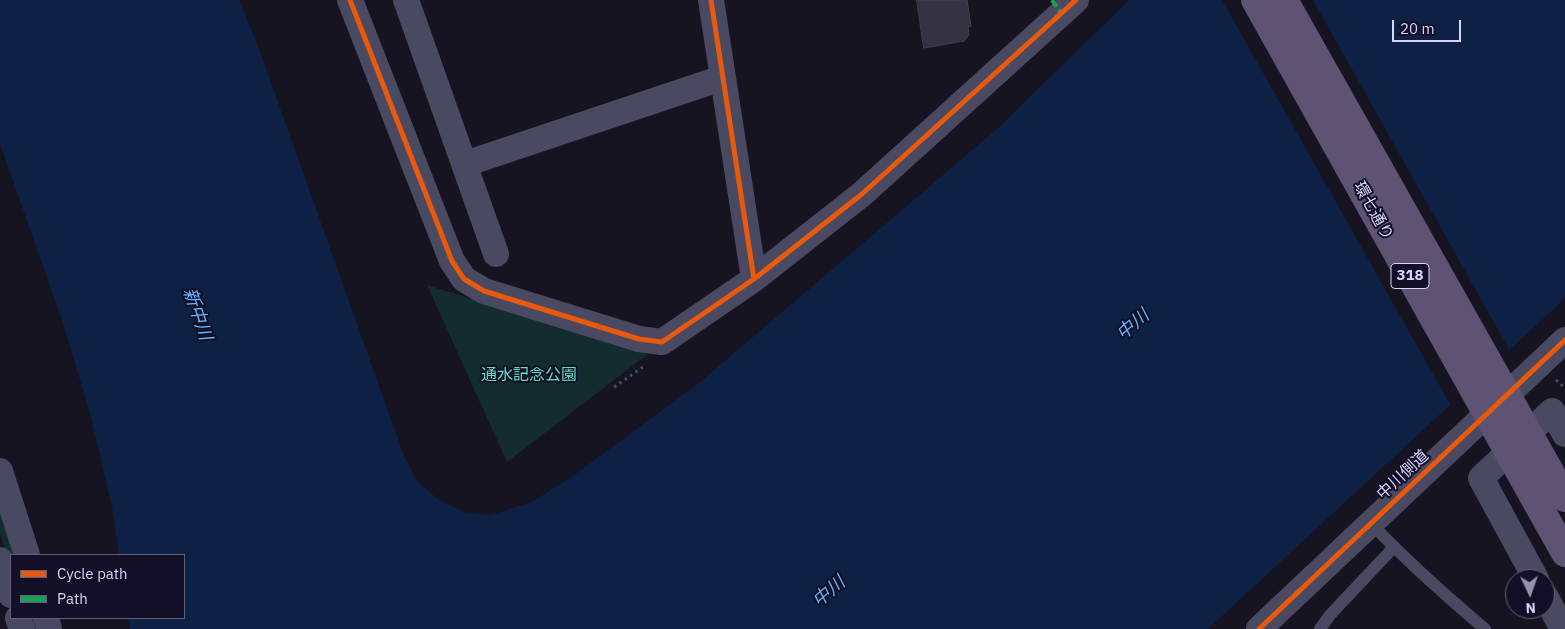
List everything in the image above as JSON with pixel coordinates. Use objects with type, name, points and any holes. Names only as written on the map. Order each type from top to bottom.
[{"type":"main road","name":"環七通り","points":[[1255,0],[1565,553]]},
{"type":"main road","name":"環七通り","points":[[1284,0],[1565,498]]},
{"type":"street","points":[[350,0],[452,261],[464,279],[474,286],[566,317],[638,339],[662,342],[754,279],[862,194],[1076,0]]},
{"type":"street","points":[[406,0],[496,254]]},
{"type":"street","points":[[710,0],[754,279]]},
{"type":"street","points":[[465,164],[722,78]]},
{"type":"street","name":"中川側道","points":[[1259,629],[1565,340]]},
{"type":"street","points":[[1531,569],[1481,478],[1552,411],[1565,434]]},
{"type":"street","points":[[0,471],[26,554]]},
{"type":"street","points":[[0,560],[10,592]]},
{"type":"street","points":[[1555,614],[1563,629]]},
{"type":"lane","points":[[1372,523],[1394,547],[1485,629]]},
{"type":"lane","points":[[1320,629],[1330,615],[1394,547]]},
{"type":"path","points":[[1559,382],[1565,388]]},
{"type":"green space","name":"通水記念公園","points":[[427,285],[648,354],[507,462]]},
{"type":"green space","points":[[0,504],[16,554],[10,554],[10,566],[0,533]]},
{"type":"water","points":[[0,0],[239,0],[258,46],[404,456],[417,481],[439,500],[464,512],[491,515],[532,502],[573,476],[699,383],[998,128],[1129,0],[1565,0],[1565,296],[1557,306],[1208,629],[130,629],[128,619],[185,619],[185,554],[119,554],[112,507],[91,417],[64,326],[0,144]]},
{"type":"pier","points":[[1222,0],[1313,0],[1510,351],[1451,406]]},
{"type":"building","points":[[917,0],[967,0],[971,26],[968,27],[969,35],[964,41],[924,48]]},
{"type":"marked path","points":[[1052,0],[1062,14]]},
{"type":"cycle path","points":[[350,0],[452,261],[464,279],[484,291],[639,339],[662,342],[754,279],[862,194],[1076,0]]},
{"type":"cycle path","points":[[711,0],[754,279]]},
{"type":"cycle path","points":[[1259,629],[1565,340]]},
{"type":"water label","name":"新中川","points":[[197,314]]},
{"type":"water label","name":"中川","points":[[1133,325]]},
{"type":"water label","name":"中川","points":[[829,592]]}]
